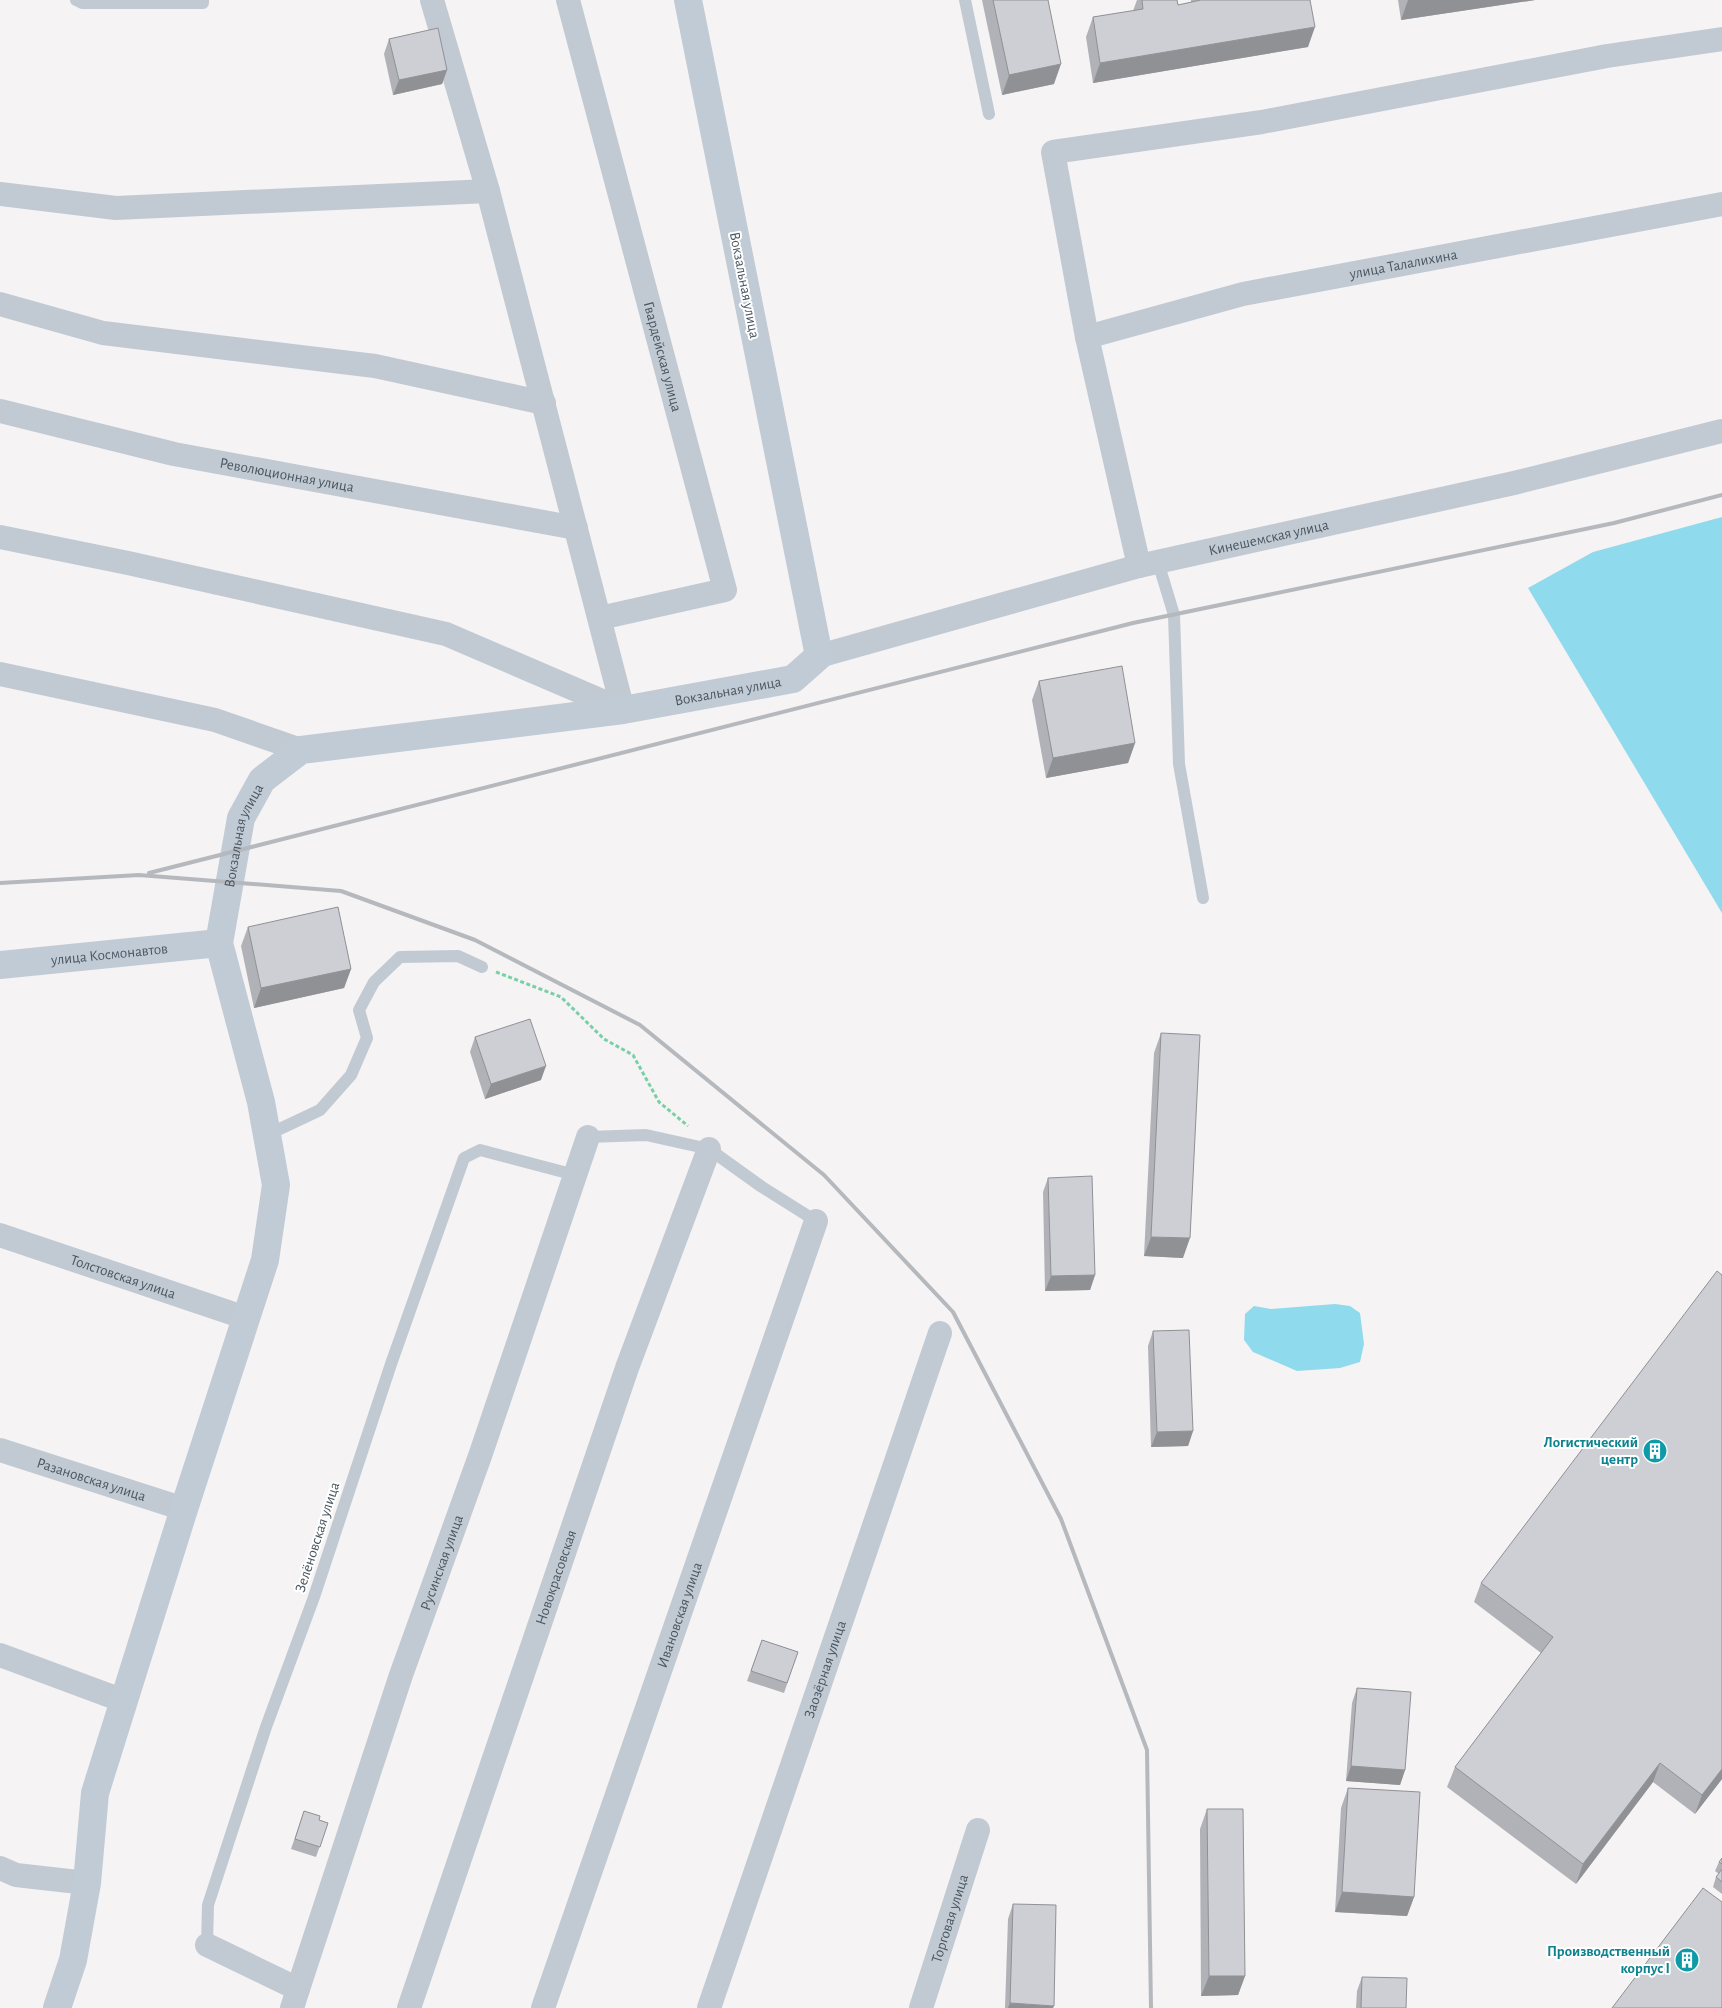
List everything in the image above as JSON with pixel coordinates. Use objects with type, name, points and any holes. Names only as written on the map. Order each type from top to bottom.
[{"type":"main road","name":"Вокзальная улица","points":[[219,943],[241,818],[262,780],[301,750],[623,710],[793,679],[819,656],[688,0]]},
{"type":"main road","name":"улица Космонавтов","points":[[0,965],[219,943]]},
{"type":"main road","points":[[57,2008],[73,1960],[86,1883],[95,1793],[184,1509],[265,1260],[276,1185],[261,1102],[219,943]]},
{"type":"street","points":[[432,0],[488,190],[623,710]]},
{"type":"street","name":"Гвардейская улица","points":[[568,0],[725,590],[600,618]]},
{"type":"street","points":[[1148,564],[1087,337],[1053,152],[1262,122],[1607,56],[1722,39]]},
{"type":"street","points":[[0,194],[116,208],[488,190]]},
{"type":"street","name":"улица Талалихина","points":[[1087,337],[1243,294],[1722,204]]},
{"type":"street","points":[[0,304],[103,333],[375,366],[544,403]]},
{"type":"street","name":"Революционная улица","points":[[0,411],[174,454],[576,528]]},
{"type":"street","name":"Кинешемская улица","points":[[819,656],[1148,564],[1514,483],[1722,431]]},
{"type":"street","points":[[0,537],[128,563],[446,634],[623,710]]},
{"type":"street","points":[[0,674],[215,720],[301,750]]},
{"type":"street","name":"Русинская улица","points":[[295,1999],[401,1675],[480,1456],[588,1137]]},
{"type":"street","name":"Новокрасовская","points":[[409,2008],[627,1368],[709,1149]]},
{"type":"street","name":"Ивановская улица","points":[[543,2008],[816,1221]]},
{"type":"street","name":"Толстовская улица","points":[[0,1235],[246,1318]]},
{"type":"street","name":"Заозёрная улица","points":[[709,2008],[940,1332]]},
{"type":"street","name":"Разановская улица","points":[[0,1450],[184,1509]]},
{"type":"street","points":[[0,1655],[124,1701]]},
{"type":"street","name":"Торговая улица","points":[[921,2008],[978,1830]]},
{"type":"street","points":[[0,1868],[16,1875],[86,1883]]},
{"type":"street","points":[[207,1945],[295,1999]]},
{"type":"lane","points":[[76,0],[82,4],[203,2],[203,0]]},
{"type":"lane","points":[[965,0],[989,114]]},
{"type":"lane","points":[[1148,564],[1174,615],[1179,764],[1203,898]]},
{"type":"lane","points":[[267,1135],[320,1110],[351,1075],[367,1038],[358,1010],[374,982],[400,957],[458,956],[482,967]]},
{"type":"lane","points":[[588,1137],[646,1135],[709,1149],[762,1187],[816,1221]]},
{"type":"lane","name":"Зелёновская улица","points":[[207,1945],[208,1906],[266,1727],[314,1597],[391,1364],[464,1158],[480,1150],[575,1175]]},
{"type":"path","points":[[482,967],[561,997],[604,1039],[633,1055],[659,1102],[693,1131],[709,1149]]},
{"type":"water","points":[[1722,517],[1722,913],[1528,588],[1593,552]]},
{"type":"water","points":[[1335,1304],[1350,1306],[1360,1313],[1364,1344],[1360,1362],[1340,1368],[1297,1371],[1253,1352],[1244,1340],[1245,1314],[1254,1306],[1271,1309]]},
{"type":"building","points":[[993,0],[1048,0],[1061,64],[1009,75]]},
{"type":"building","points":[[1142,0],[1177,0],[1178,5],[1201,0],[1310,0],[1315,27],[1100,63],[1093,17],[1143,9]]},
{"type":"building","points":[[438,28],[447,70],[399,80],[389,39]]},
{"type":"building","points":[[1122,666],[1135,743],[1053,758],[1039,681]]},
{"type":"building","points":[[338,907],[351,969],[261,988],[248,927]]},
{"type":"building","points":[[530,1019],[546,1066],[491,1084],[475,1037]]},
{"type":"building","points":[[1161,1033],[1200,1035],[1190,1238],[1151,1237]]},
{"type":"building","points":[[1092,1176],[1095,1275],[1051,1276],[1048,1178]]},
{"type":"building","name":"Логистический центр","points":[[1717,1271],[1722,1275],[1722,1769],[1702,1795],[1660,1763],[1583,1864],[1455,1767],[1553,1637],[1481,1583]]},
{"type":"building","points":[[1189,1330],[1193,1431],[1157,1432],[1153,1331]]},
{"type":"building","points":[[762,1640],[798,1652],[787,1683],[751,1671]]},
{"type":"building","points":[[1357,1688],[1411,1692],[1405,1770],[1351,1766]]},
{"type":"building","points":[[1348,1788],[1420,1792],[1414,1897],[1342,1892]]},
{"type":"building","points":[[1207,1809],[1243,1809],[1245,1976],[1209,1976]]},
{"type":"building","points":[[304,1811],[320,1816],[319,1820],[328,1823],[320,1847],[295,1839]]},
{"type":"building","points":[[1722,1869],[1722,1882],[1716,1877]]},
{"type":"building","name":"Производственный корпус I","points":[[1703,1888],[1722,1902],[1722,2008],[1612,2008]]},
{"type":"building","points":[[1013,1904],[1056,1905],[1054,2006],[1010,2003]]},
{"type":"building","points":[[1362,1977],[1407,1978],[1406,2008],[1361,2008]]},
{"type":"railway","points":[[149,873],[1133,623],[1614,523],[1722,495]]},
{"type":"railway","points":[[0,883],[139,875],[341,891],[475,940],[640,1025],[824,1175],[953,1312],[1061,1519],[1147,1750],[1151,2008]]},
{"type":"place","name":"Логистический центр","points":[[1655,1451]]},
{"type":"place","name":"Производственный корпус I","points":[[1687,1960]]}]
